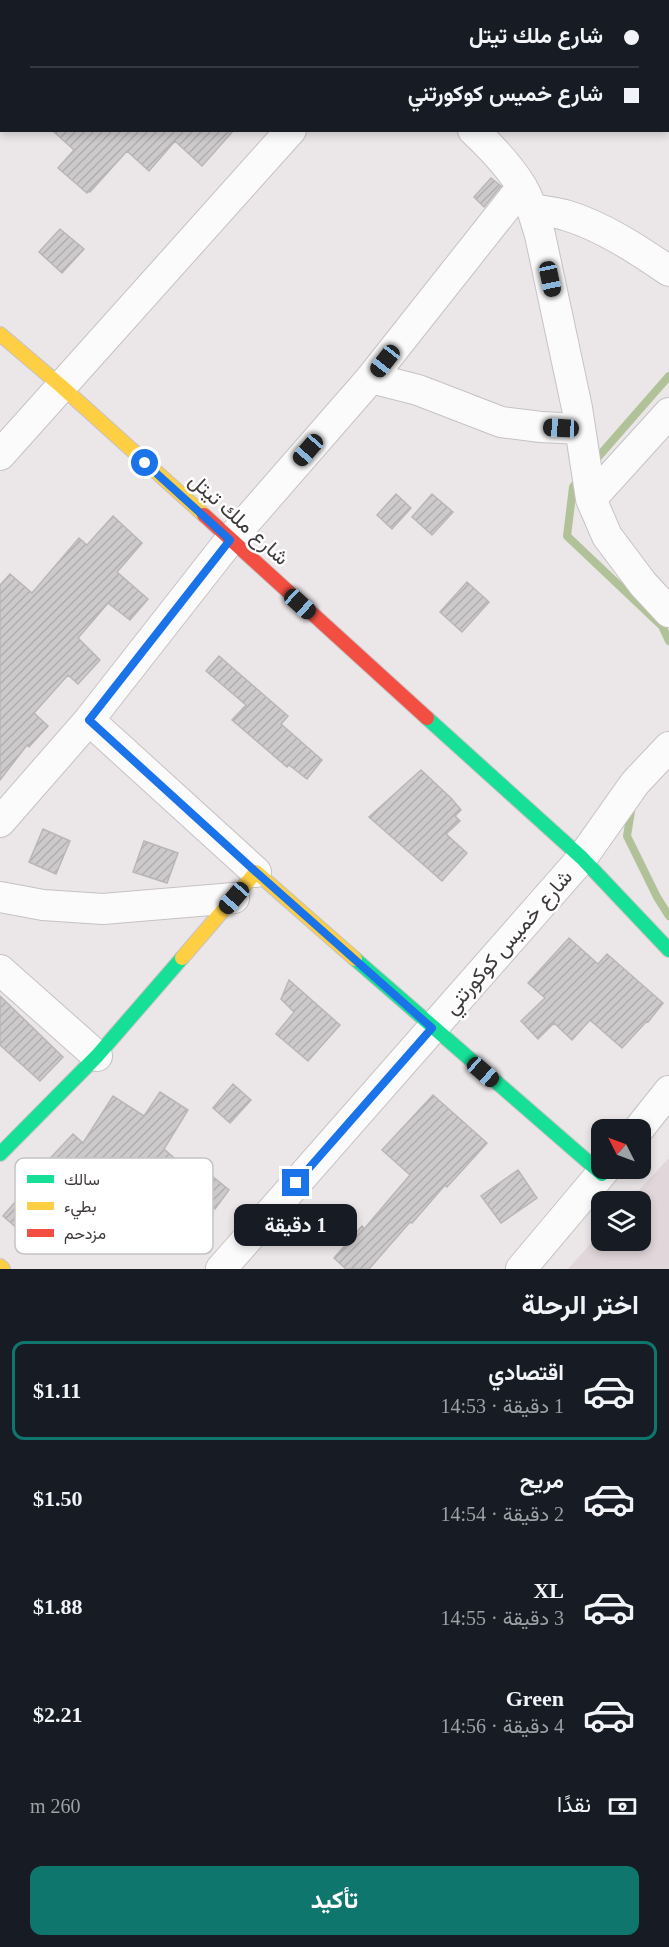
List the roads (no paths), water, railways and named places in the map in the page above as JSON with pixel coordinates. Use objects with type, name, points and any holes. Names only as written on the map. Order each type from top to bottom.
[{"type":"main road","name":"شارع ملك تيتل","points":[[0,334],[61,386],[582,858],[669,950]]},
{"type":"main road","points":[[0,1154],[97,1056],[256,872],[432,1028],[591,1160]]},
{"type":"street","points":[[0,455],[289,132]]},
{"type":"street","points":[[475,132],[501,160],[527,198],[540,235],[580,429],[591,499],[607,536],[643,584],[669,612]]},
{"type":"street","points":[[527,198],[593,225],[669,271]]},
{"type":"street","points":[[0,822],[89,720],[230,540],[527,198]]},
{"type":"street","points":[[371,378],[418,390],[501,422],[580,429]]},
{"type":"street","points":[[591,499],[669,413]]},
{"type":"street","points":[[89,720],[256,872]]},
{"type":"street","name":"شارع خميس كوكورتني","points":[[221,1269],[582,858],[635,783],[669,747]]},
{"type":"street","points":[[0,897],[43,905],[103,909],[234,898]]},
{"type":"street","points":[[0,970],[97,1056]]},
{"type":"street","points":[[647,1119],[669,1091]]},
{"type":"street","points":[[521,1269],[597,1179]]},
{"type":"waterway","points":[[592,464],[669,376]]},
{"type":"waterway","points":[[580,478],[573,487],[567,536],[662,626],[669,641]]},
{"type":"waterway","points":[[632,805],[627,836],[669,916]]}]
